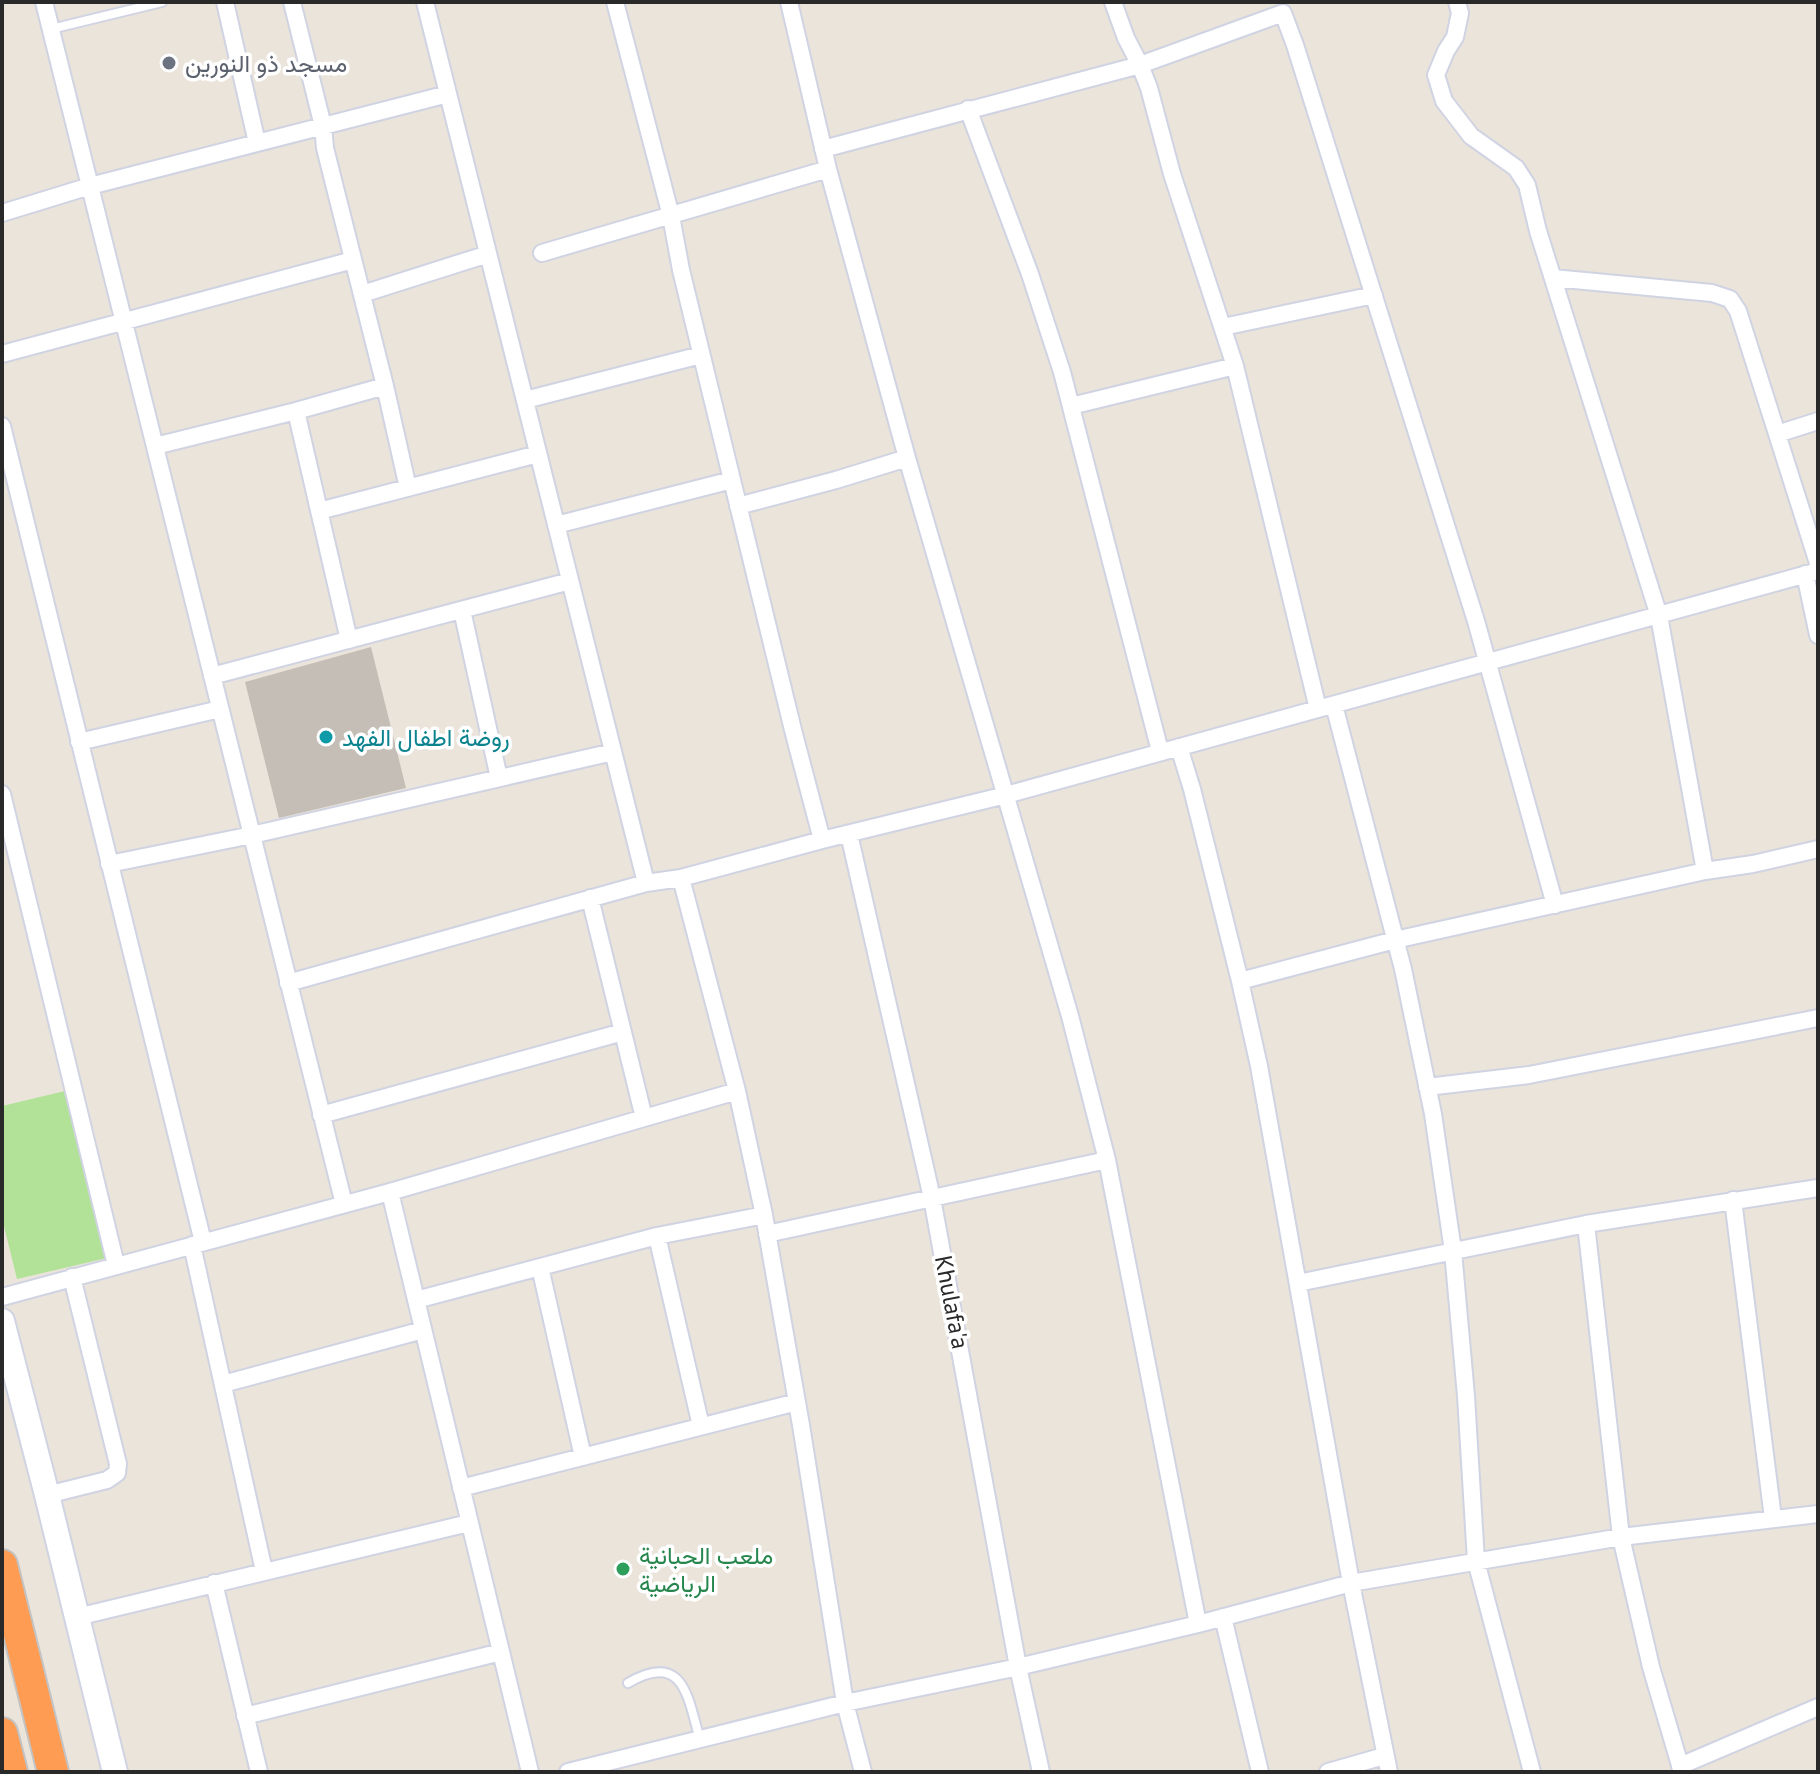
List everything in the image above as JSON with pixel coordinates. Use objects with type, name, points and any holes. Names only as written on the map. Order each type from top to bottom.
[{"type":"highway","points":[[2,1565],[53,1772]]},
{"type":"highway","points":[[2,1733],[12,1772]]},
{"type":"main road","points":[[2,1321],[115,1772]]},
{"type":"street","points":[[44,2],[344,1204]]},
{"type":"street","points":[[225,2],[257,143]]},
{"type":"street","points":[[292,2],[408,488]]},
{"type":"street","points":[[425,2],[646,883]]},
{"type":"street","points":[[615,2],[671,216],[701,355],[822,840]]},
{"type":"street","points":[[789,2],[828,169],[907,458],[1070,1016],[1107,1160],[1198,1624]]},
{"type":"street","points":[[1113,2],[1149,88],[1172,174],[1235,366],[1326,707],[1403,969],[1433,1114],[1453,1251],[1476,1561],[1532,1772]]},
{"type":"street","points":[[1457,2],[1460,13],[1455,37],[1436,75],[1444,101],[1471,136],[1508,160],[1527,185],[1538,231],[1659,616],[1705,871]]},
{"type":"street","points":[[823,149],[1140,65],[1282,8],[1488,661],[1555,905]]},
{"type":"street","points":[[2,213],[90,186],[448,94]]},
{"type":"street","points":[[968,109],[1030,274],[1062,372],[1160,751]]},
{"type":"street","points":[[542,253],[828,169]]},
{"type":"street","points":[[362,294],[488,254]]},
{"type":"street","points":[[2,354],[353,260]]},
{"type":"street","points":[[1553,278],[1712,293],[1730,299],[1738,311],[1777,434],[1814,569],[1818,635]]},
{"type":"street","points":[[1223,327],[1374,295]]},
{"type":"street","points":[[525,400],[701,355]]},
{"type":"street","points":[[1071,406],[1235,366]]},
{"type":"street","points":[[155,446],[385,386]]},
{"type":"street","points":[[296,411],[349,640]]},
{"type":"street","points":[[1777,434],[1818,421]]},
{"type":"street","points":[[2,426],[197,1243],[223,1384],[264,1571]]},
{"type":"street","points":[[319,511],[538,454]]},
{"type":"street","points":[[738,506],[907,458]]},
{"type":"street","points":[[556,525],[732,480]]},
{"type":"street","points":[[288,983],[646,883],[681,878],[1006,795],[1659,616],[1814,569]]},
{"type":"street","points":[[212,676],[570,581]]},
{"type":"street","points":[[462,610],[499,778]]},
{"type":"street","points":[[79,742],[220,709]]},
{"type":"street","points":[[1179,747],[1259,1066],[1386,1764],[1328,1772]]},
{"type":"street","points":[[109,864],[252,835],[613,752]]},
{"type":"street","points":[[2,794],[116,1265]]},
{"type":"street","name":"Khulafa'a","points":[[849,834],[932,1198],[1018,1667],[1041,1772]]},
{"type":"street","points":[[1240,981],[1395,940],[1818,849]]},
{"type":"street","points":[[681,878],[737,1091],[764,1215],[845,1703],[863,1772]]},
{"type":"street","points":[[590,898],[644,1118]]},
{"type":"street","points":[[1427,1087],[1529,1075],[1818,1018]]},
{"type":"street","points":[[321,1115],[623,1032]]},
{"type":"street","points":[[2,1297],[390,1192],[737,1091]]},
{"type":"street","points":[[767,1234],[1107,1160]]},
{"type":"street","points":[[1298,1283],[1586,1224],[1818,1188]]},
{"type":"street","points":[[390,1192],[530,1772]]},
{"type":"street","points":[[1733,1200],[1773,1518]]},
{"type":"street","points":[[416,1300],[657,1236],[764,1215]]},
{"type":"street","points":[[1586,1224],[1621,1537],[1651,1667],[1681,1769],[1818,1707]]},
{"type":"street","points":[[657,1236],[701,1426]]},
{"type":"street","points":[[540,1267],[583,1457]]},
{"type":"street","points":[[47,1495],[107,1480],[117,1473],[118,1464],[72,1277]]},
{"type":"street","points":[[223,1384],[423,1330]]},
{"type":"street","points":[[461,1488],[797,1402]]},
{"type":"street","points":[[568,1772],[845,1703],[1018,1667],[1198,1624],[1351,1583],[1621,1537],[1818,1514]]},
{"type":"street","points":[[77,1617],[469,1523]]},
{"type":"street","points":[[214,1583],[259,1772]]},
{"type":"street","points":[[1223,1617],[1260,1772]]},
{"type":"street","points":[[245,1716],[501,1652]]},
{"type":"lane","points":[[51,29],[162,2]]},
{"type":"lane","points":[[628,1683],[643,1674],[673,1674],[682,1683],[700,1740]]},
{"type":"green space","points":[[65,1091],[107,1258],[17,1279],[2,1218],[2,1106]]},
{"type":"building","name":"روضة اطفال الفهد","points":[[371,647],[406,788],[279,818],[245,682]]},
{"type":"place","name":"مسجد ذو النورين","points":[[169,63]]},
{"type":"place","name":"روضة اطفال الفهد","points":[[326,737]]},
{"type":"place","name":"ملعب الحبانية الرياضية","points":[[623,1569]]}]
